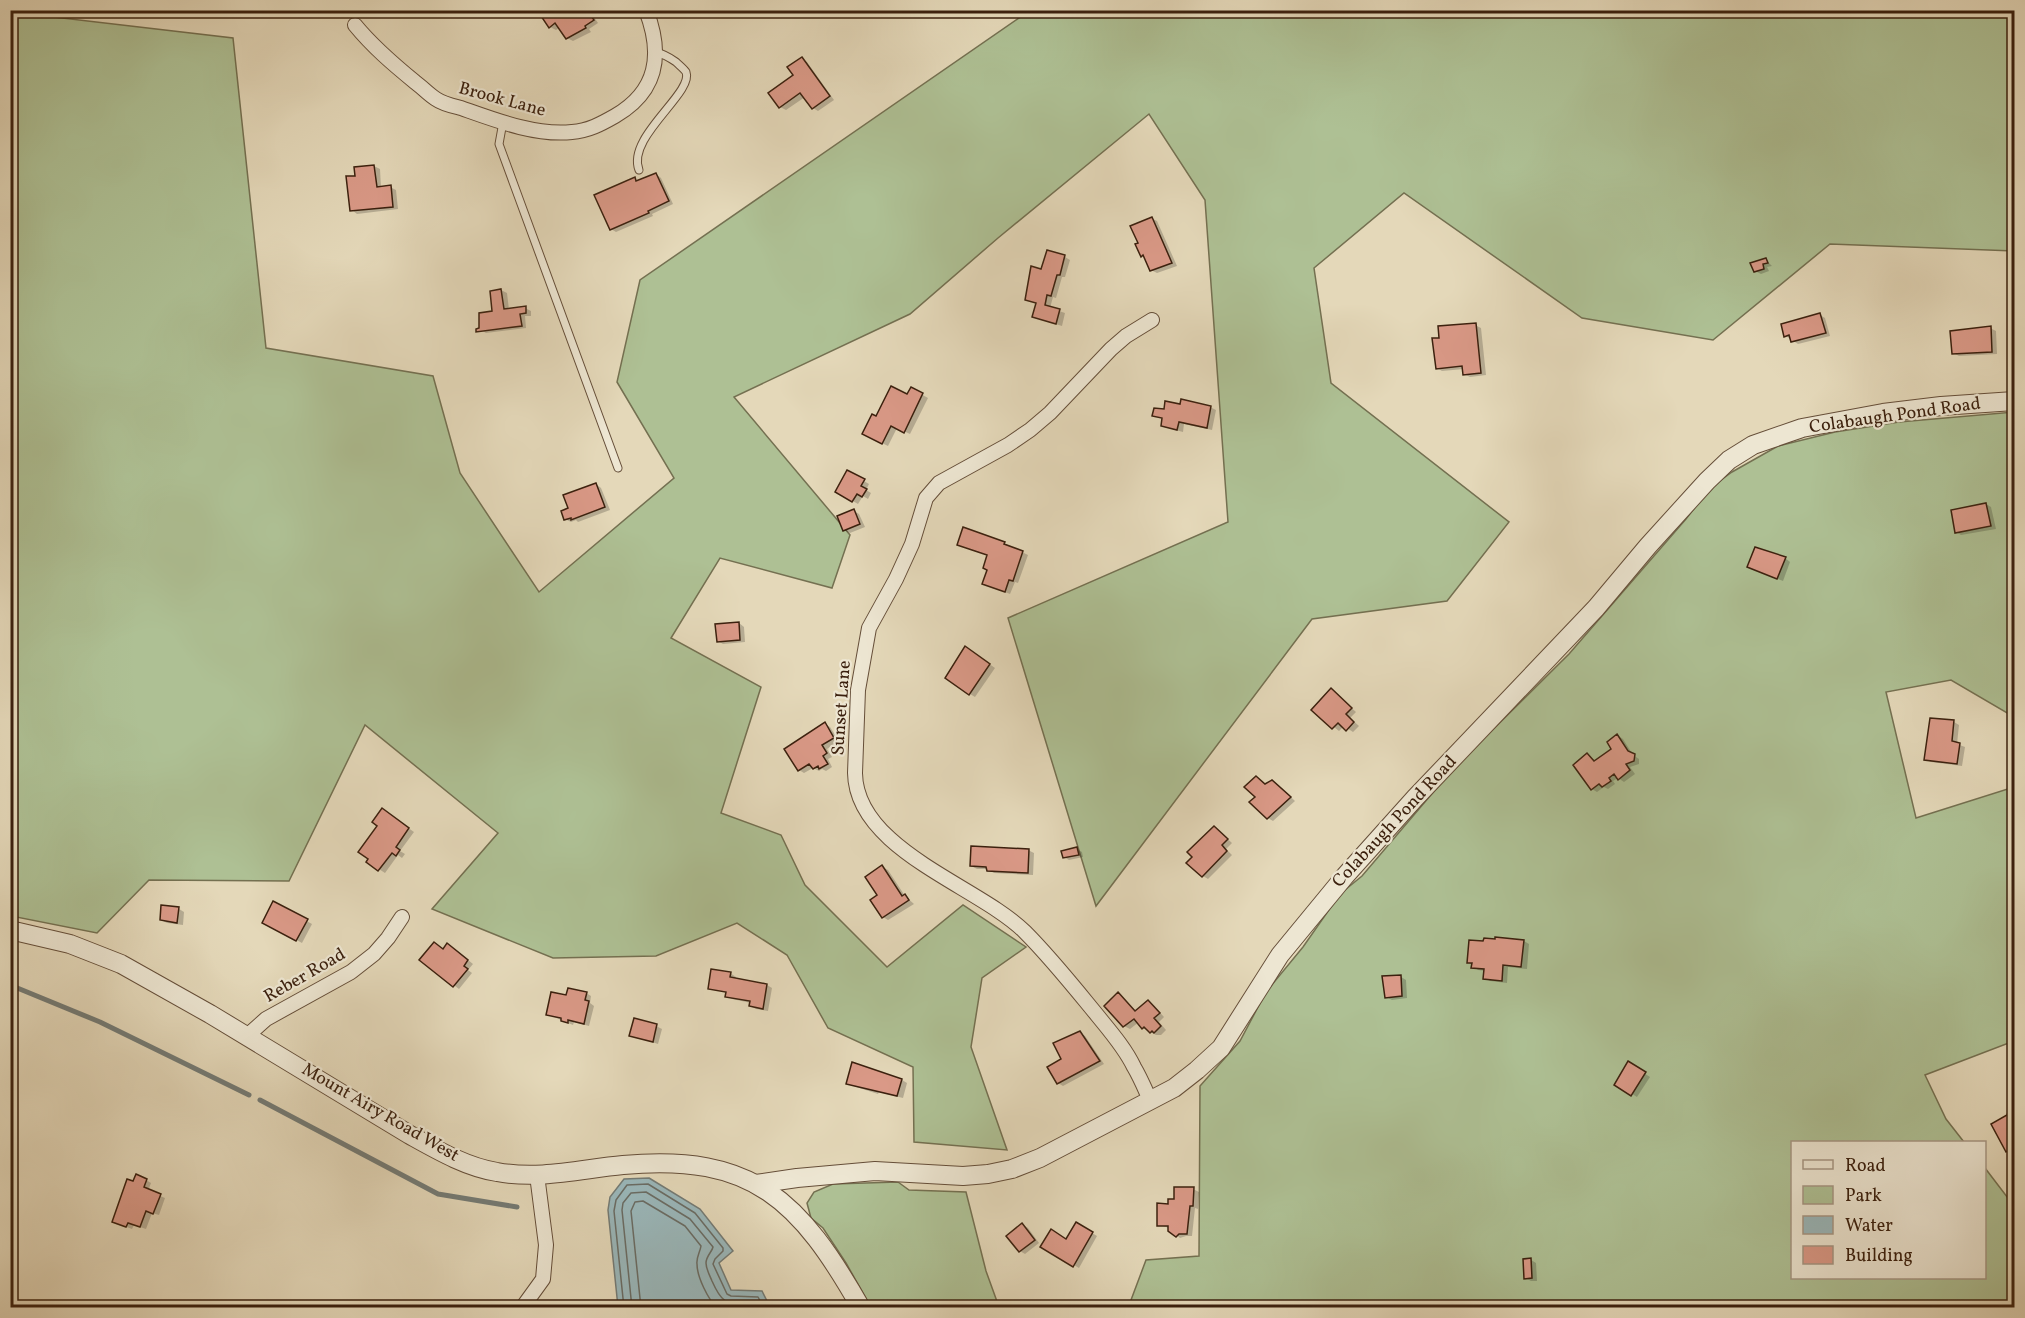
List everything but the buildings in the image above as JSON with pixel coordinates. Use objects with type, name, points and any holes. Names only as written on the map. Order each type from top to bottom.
[{"type":"street","name":"Brook Lane","points":[[355,25],[377,51],[437,100],[503,122],[557,133],[590,128],[630,107],[640,97],[649,81],[655,52],[652,28],[646,10]]},
{"type":"street","name":"Sunset Lane","points":[[1150,1100],[1133,1065],[1108,1030],[1038,946],[1011,920],[933,871],[894,842],[866,810],[855,785],[855,773],[858,690],[869,628],[908,553],[926,498],[939,483],[1008,445],[1030,430],[1050,413],[1111,349],[1126,336],[1152,320]]},
{"type":"street","name":"Colabaugh Pond Road","points":[[756,1184],[875,1171],[963,1176],[1012,1169],[1040,1158],[1174,1088],[1221,1048],[1280,955],[1329,894],[1415,798],[1596,609],[1648,546],[1729,460],[1753,445],[1802,428],[1895,412],[2014,401]]},
{"type":"street","name":"Reber Road","points":[[247,1036],[266,1019],[351,972],[374,954],[402,917]]},
{"type":"street","name":"Mount Airy Road West","points":[[10,930],[70,944],[110,959],[247,1036],[443,1153],[495,1172],[537,1175],[623,1165],[674,1164],[726,1172],[756,1184],[790,1208],[810,1229],[839,1270],[861,1308]]},
{"type":"street","points":[[522,1308],[543,1279],[546,1245],[537,1175]]},
{"type":"lane","points":[[639,170],[638,156],[648,133],[676,98],[686,76],[686,71],[677,63],[655,52]]},
{"type":"lane","points":[[503,122],[499,144],[618,468]]},
{"type":"green space","points":[[1029,11],[2014,11],[2014,251],[1830,244],[1713,340],[1582,318],[1404,193],[1314,268],[1331,383],[1509,522],[1447,601],[1312,619],[1096,906],[1008,618],[1228,522],[1205,200],[1149,114],[998,238],[910,314],[734,397],[850,535],[832,588],[720,558],[671,638],[761,687],[721,813],[781,835],[805,885],[887,967],[963,905],[1026,947],[982,978],[971,1047],[1007,1150],[914,1142],[913,1067],[828,1028],[787,955],[737,923],[656,956],[553,958],[432,909],[498,833],[365,725],[289,881],[149,880],[97,933],[11,916],[11,12],[233,38],[266,348],[433,376],[460,473],[539,592],[674,478],[617,382],[640,280]]},
{"type":"green space","points":[[2014,412],[2014,593],[2008,597],[2009,626],[2014,631],[2014,717],[1951,680],[1886,692],[1916,818],[2014,787],[2014,1041],[1925,1075],[1946,1119],[1963,1141],[1791,1141],[1791,1279],[1986,1279],[1986,1169],[2014,1206],[2014,1307],[1128,1308],[1146,1260],[1199,1256],[1200,1086],[1240,1041],[1266,992],[1303,947],[1340,894],[1362,876],[1453,769],[1569,654],[1710,488],[1732,472],[1778,446],[1835,432],[1899,422]]},
{"type":"green space","points":[[898,1182],[909,1190],[966,1192],[986,1271],[999,1307],[871,1307],[823,1228],[811,1218],[807,1203],[814,1192],[833,1184]]},
{"type":"water","points":[[649,1178],[700,1209],[733,1251],[719,1263],[731,1290],[762,1291],[770,1307],[618,1307],[608,1210],[610,1197],[624,1179]]},
{"type":"waterway","points":[[10,985],[100,1022],[249,1095]]},
{"type":"waterway","points":[[260,1100],[438,1194],[517,1207]]}]
